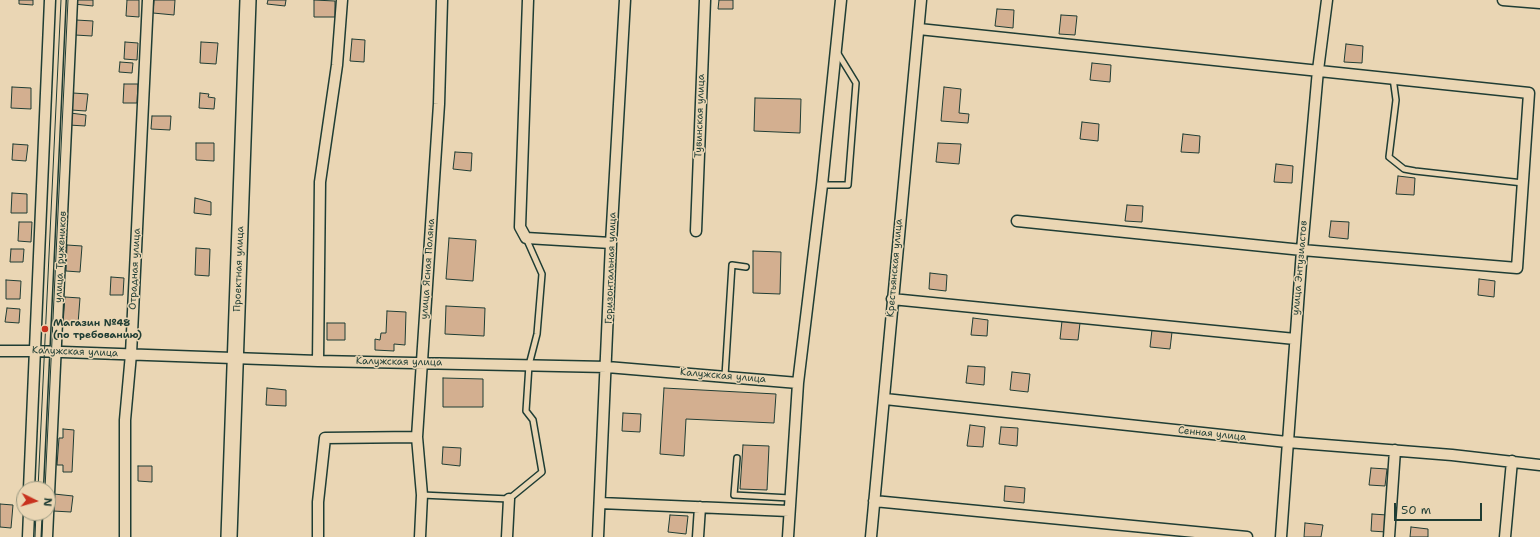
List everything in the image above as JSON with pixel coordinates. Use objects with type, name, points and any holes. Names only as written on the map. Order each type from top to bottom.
[{"type":"main road","name":"Проектная улица","points":[[229,537],[248,0]]},
{"type":"street","points":[[30,481],[34,351],[50,0]]},
{"type":"street","name":"улица Тружеников","points":[[47,537],[57,352],[72,0]]},
{"type":"street","name":"Отрадная улица","points":[[124,537],[125,420],[131,354],[148,0]]},
{"type":"street","points":[[318,361],[320,182],[337,65],[342,0]]},
{"type":"street","name":"улица Ясная Поляна","points":[[420,537],[422,495],[417,437],[440,104],[442,0]]},
{"type":"street","points":[[528,0],[520,227],[526,238],[611,243]]},
{"type":"street","name":"Горизонтальная улица","points":[[598,537],[611,243],[625,0]]},
{"type":"street","name":"Тувинская улица","points":[[696,231],[704,0]]},
{"type":"street","points":[[788,537],[798,382],[822,185],[842,0]]},
{"type":"street","name":"Крестьянская улица","points":[[871,537],[921,0]]},
{"type":"street","name":"улица Энтузиастов","points":[[1281,537],[1302,250],[1318,70],[1327,0]]},
{"type":"street","points":[[1503,0],[1540,3]]},
{"type":"street","points":[[919,29],[1529,93],[1517,268],[1302,250],[1017,221]]},
{"type":"street","points":[[892,299],[1295,339]]},
{"type":"street","name":"Калужская улица","points":[[0,352],[34,351],[318,361],[606,367],[798,382]]},
{"type":"street","name":"Сенная улица","points":[[885,399],[1287,442],[1395,450],[1540,465]]},
{"type":"street","points":[[318,537],[318,502],[325,438],[417,437]]},
{"type":"street","points":[[1389,537],[1395,450]]},
{"type":"street","points":[[1505,537],[1512,461]]},
{"type":"street","points":[[507,537],[509,499]]},
{"type":"street","points":[[874,501],[1247,537]]},
{"type":"street","points":[[600,503],[789,511]]},
{"type":"street","points":[[698,537],[700,507]]},
{"type":"street","points":[[28,537],[29,521]]},
{"type":"lane","points":[[822,185],[848,185],[856,83],[836,50]]},
{"type":"lane","points":[[1393,78],[1396,100],[1389,157],[1404,169],[1523,183]]},
{"type":"lane","points":[[422,495],[509,499],[542,472],[533,420],[526,411],[529,365],[537,334],[542,274],[526,238]]},
{"type":"lane","points":[[724,376],[732,266],[746,267]]},
{"type":"lane","points":[[737,458],[734,495],[790,498]]},
{"type":"building","points":[[19,0],[33,0],[33,5],[19,4]]},
{"type":"building","points":[[75,0],[93,0],[93,6],[74,4]]},
{"type":"building","points":[[127,0],[139,0],[139,17],[126,16]]},
{"type":"building","points":[[154,0],[175,0],[174,15],[153,13]]},
{"type":"building","points":[[268,0],[286,0],[285,6],[267,4]]},
{"type":"building","points":[[314,0],[335,1],[335,17],[314,17]]},
{"type":"building","points":[[719,0],[733,0],[733,9],[718,9]]},
{"type":"building","points":[[997,9],[1014,10],[1013,28],[995,26]]},
{"type":"building","points":[[1061,15],[1077,16],[1075,35],[1059,34]]},
{"type":"building","points":[[76,20],[93,21],[92,36],[75,35]]},
{"type":"building","points":[[352,39],[365,40],[364,62],[350,61]]},
{"type":"building","points":[[125,42],[138,43],[137,60],[124,59]]},
{"type":"building","points":[[201,42],[218,43],[216,64],[200,63]]},
{"type":"building","points":[[1346,44],[1363,46],[1362,63],[1344,62]]},
{"type":"building","points":[[120,62],[133,63],[132,73],[119,72]]},
{"type":"building","points":[[1092,63],[1111,65],[1110,82],[1090,80]]},
{"type":"building","points":[[124,84],[138,84],[137,103],[123,103]]},
{"type":"building","points":[[12,87],[31,88],[31,109],[11,108]]},
{"type":"building","points":[[944,87],[961,89],[959,113],[969,114],[968,123],[941,121]]},
{"type":"building","points":[[73,93],[88,94],[86,111],[71,110]]},
{"type":"building","points":[[200,93],[209,94],[208,97],[215,98],[214,109],[199,108]]},
{"type":"building","points":[[755,98],[801,99],[800,133],[754,131]]},
{"type":"building","points":[[70,113],[86,115],[85,126],[69,125]]},
{"type":"building","points":[[152,116],[171,116],[170,130],[151,129]]},
{"type":"building","points":[[1082,122],[1099,124],[1098,141],[1080,139]]},
{"type":"building","points":[[1183,134],[1200,136],[1199,153],[1181,152]]},
{"type":"building","points":[[196,143],[214,143],[214,161],[196,160]]},
{"type":"building","points":[[938,143],[961,144],[959,164],[936,162]]},
{"type":"building","points":[[13,144],[28,145],[26,161],[12,160]]},
{"type":"building","points":[[455,152],[472,153],[471,171],[453,169]]},
{"type":"building","points":[[1276,164],[1293,166],[1292,183],[1274,182]]},
{"type":"building","points":[[1398,176],[1415,178],[1414,195],[1396,194]]},
{"type":"building","points":[[12,193],[27,194],[27,213],[11,213]]},
{"type":"building","points":[[195,198],[211,202],[211,215],[194,213]]},
{"type":"building","points":[[1127,205],[1143,206],[1142,222],[1125,221]]},
{"type":"building","points":[[1331,221],[1349,222],[1348,239],[1329,237]]},
{"type":"building","points":[[19,222],[32,222],[31,242],[18,241]]},
{"type":"building","points":[[449,238],[476,240],[473,281],[446,279]]},
{"type":"building","points":[[67,245],[82,246],[80,272],[66,271]]},
{"type":"building","points":[[196,248],[210,249],[209,276],[195,275]]},
{"type":"building","points":[[11,249],[24,249],[23,262],[10,262]]},
{"type":"building","points":[[753,251],[781,252],[780,294],[753,293]]},
{"type":"building","points":[[930,273],[947,275],[946,291],[929,289]]},
{"type":"building","points":[[111,277],[124,278],[123,295],[110,295]]},
{"type":"building","points":[[1479,279],[1495,281],[1494,297],[1478,295]]},
{"type":"building","points":[[6,280],[21,281],[20,299],[6,299]]},
{"type":"building","points":[[65,297],[80,298],[78,324],[63,323]]},
{"type":"building","points":[[446,306],[485,308],[484,336],[445,334]]},
{"type":"building","points":[[7,308],[20,309],[19,323],[5,322]]},
{"type":"building","points":[[387,311],[406,312],[405,345],[394,344],[394,351],[375,350],[375,339],[380,340],[381,333],[386,333]]},
{"type":"building","points":[[973,318],[988,320],[987,336],[971,335]]},
{"type":"building","points":[[1062,321],[1080,323],[1078,340],[1060,339]]},
{"type":"building","points":[[327,323],[345,323],[345,340],[327,340]]},
{"type":"building","points":[[1152,330],[1172,332],[1170,349],[1150,347]]},
{"type":"building","points":[[968,366],[985,367],[984,385],[966,383]]},
{"type":"building","points":[[1012,372],[1030,374],[1028,392],[1010,390]]},
{"type":"building","points":[[443,378],[483,379],[483,407],[443,407]]},
{"type":"building","points":[[267,388],[286,390],[286,406],[266,405]]},
{"type":"building","points":[[664,388],[776,394],[774,423],[686,419],[684,456],[660,454]]},
{"type":"building","points":[[623,413],[641,414],[640,432],[622,431]]},
{"type":"building","points":[[970,425],[985,427],[983,447],[967,446]]},
{"type":"building","points":[[1001,427],[1018,428],[1017,446],[999,444]]},
{"type":"building","points":[[63,429],[74,430],[72,472],[63,472],[63,465],[57,465],[59,438],[63,438]]},
{"type":"building","points":[[743,445],[769,446],[767,490],[740,489]]},
{"type":"building","points":[[443,447],[461,448],[460,466],[442,464]]},
{"type":"building","points":[[138,466],[152,466],[152,482],[138,481]]},
{"type":"building","points":[[1371,468],[1387,469],[1385,486],[1369,485]]},
{"type":"building","points":[[1005,486],[1025,488],[1024,503],[1004,501]]},
{"type":"building","points":[[56,494],[73,496],[71,512],[56,511]]},
{"type":"building","points":[[0,504],[13,505],[11,528],[0,527]]},
{"type":"building","points":[[1372,514],[1387,515],[1386,532],[1371,531]]},
{"type":"building","points":[[670,515],[688,516],[686,534],[668,532]]},
{"type":"building","points":[[1305,523],[1323,525],[1321,537],[1304,537]]},
{"type":"building","points":[[1411,527],[1428,529],[1428,537],[1410,537]]},
{"type":"tram line","points":[[38,481],[61,0]]},
{"type":"tram line","points":[[45,481],[68,0]]},
{"type":"tram line","points":[[35,537],[36,521]]},
{"type":"tram line","points":[[42,537],[43,521]]},
{"type":"place","name":"Магазин №48 (по требованию)","points":[[45,329]]}]
